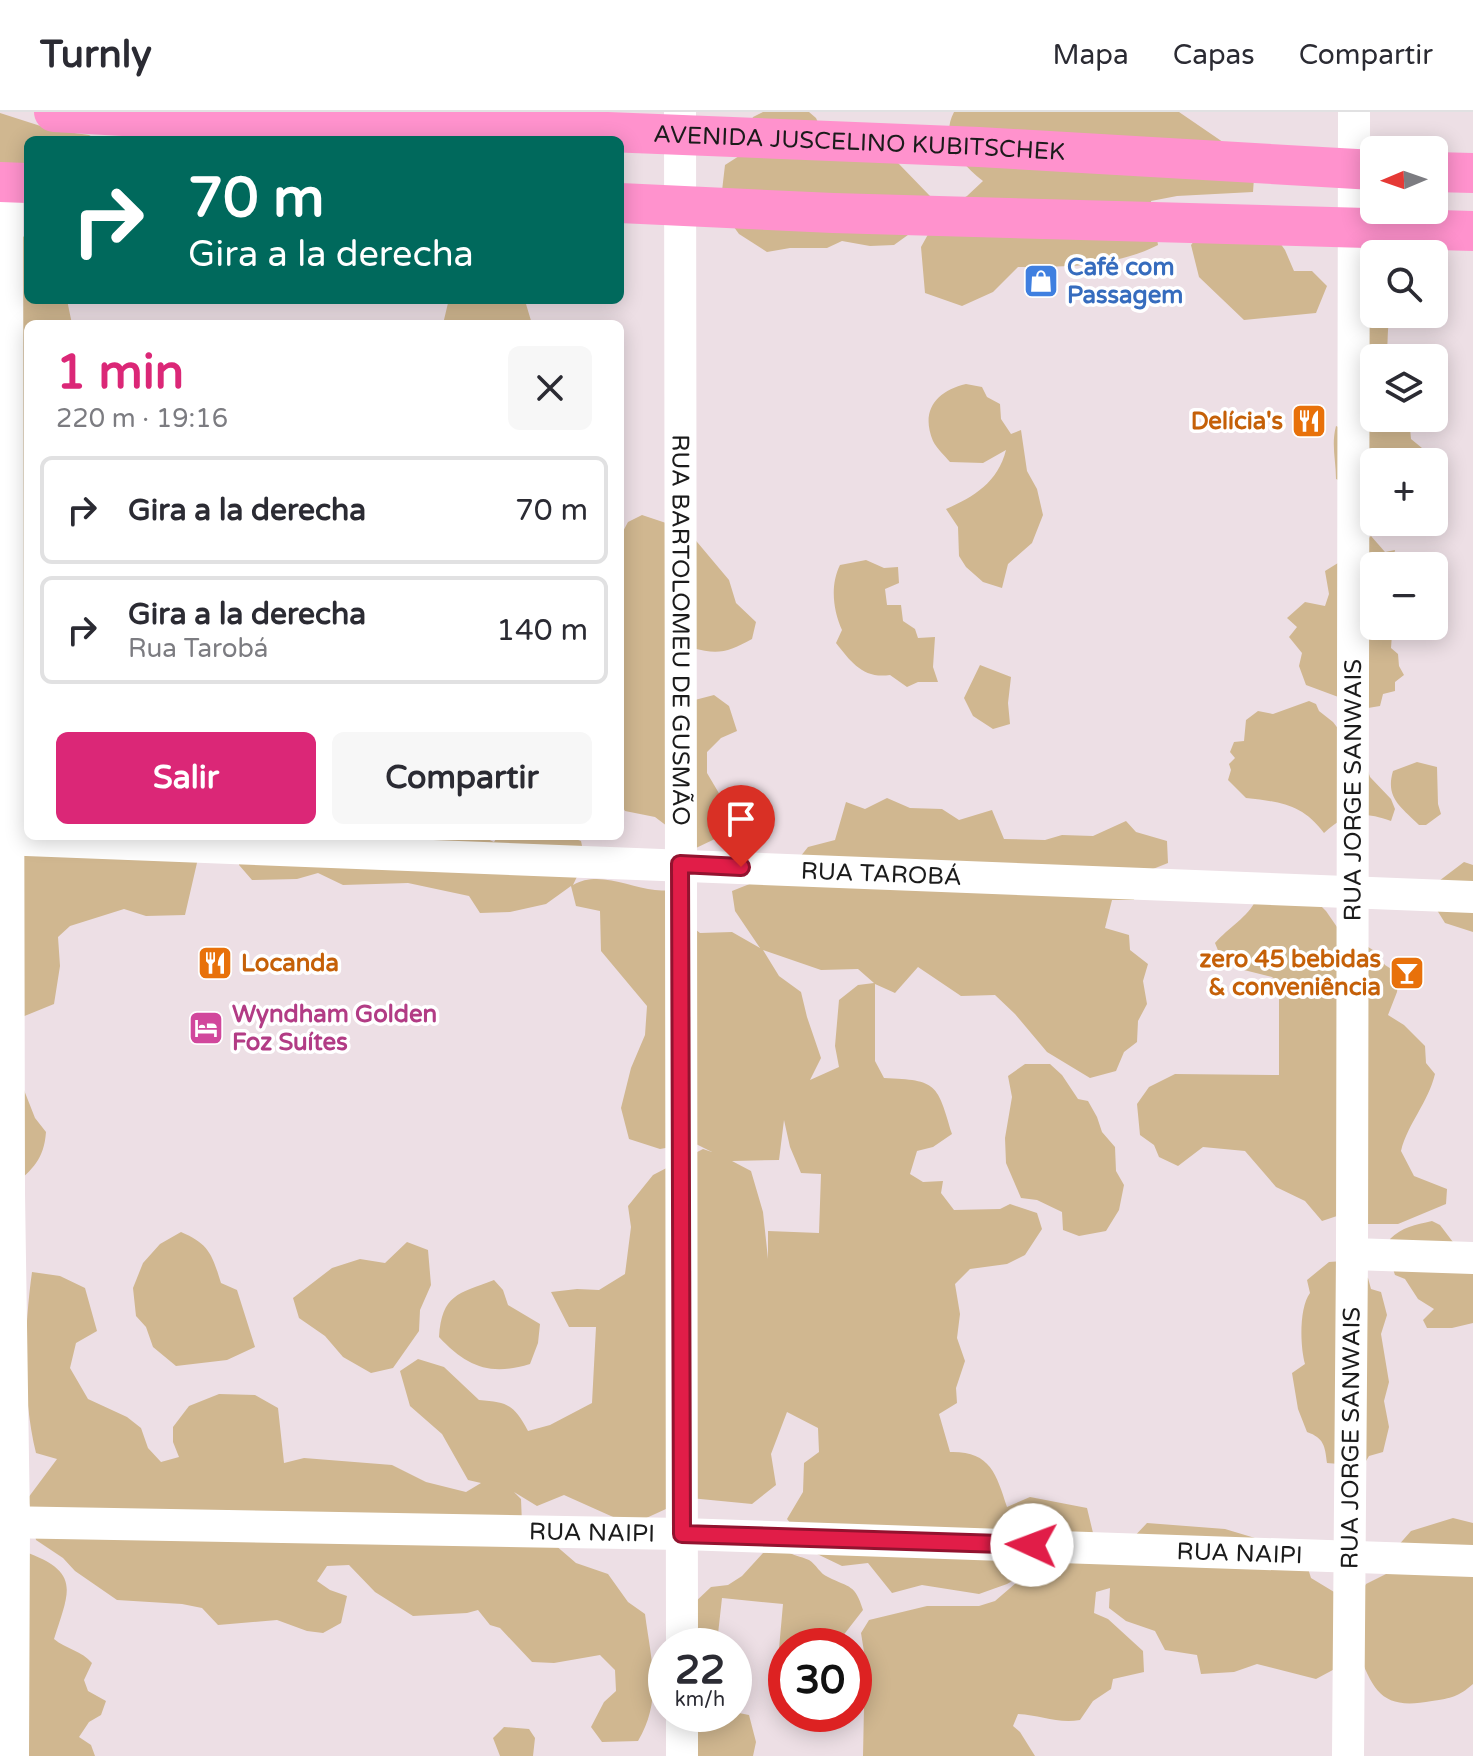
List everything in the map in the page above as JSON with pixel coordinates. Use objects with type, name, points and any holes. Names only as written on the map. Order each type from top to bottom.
[{"type":"main road","name":"AVENIDA JUSCELINO KUBITSCHEK","points":[[54,112],[327,134],[444,134],[680,124],[979,147],[1360,170]]},
{"type":"main road","points":[[1448,172],[1473,173]]},
{"type":"main road","points":[[624,203],[833,213],[1473,231]]},
{"type":"street","name":"RUA JORGE SANWAIS","points":[[1354,112],[1360,144]]},
{"type":"street","name":"RUA BARTOLOMEU DE GUSMÃO","points":[[680,124],[682,1628]]},
{"type":"street","points":[[12,182],[5,839],[9,1193],[7,1522],[13,1756]]},
{"type":"street","name":"RUA JORGE SANWAIS","points":[[1348,1756],[1356,228],[1360,202]]},
{"type":"street","name":"RUA TAROBÁ","points":[[32,840],[1473,897]]},
{"type":"street","points":[[1352,1254],[1473,1258]]},
{"type":"street","name":"RUA NAIPI","points":[[7,1522],[682,1534],[1473,1561]]},
{"type":"street","points":[[682,1732],[682,1756]]},
{"type":"shaded area","points":[[763,112],[809,112],[816,118],[826,140],[898,163],[930,196],[919,227],[894,245],[870,246],[842,241],[827,248],[790,248],[767,252],[739,234],[720,208],[725,165],[750,149],[745,136],[753,117]]},
{"type":"shaded area","points":[[954,112],[1179,112],[1255,164],[1253,192],[1177,196],[1151,201],[1158,245],[1107,262],[1018,267],[993,292],[962,306],[925,293],[921,247],[941,211],[967,196],[983,181],[961,159],[951,142],[950,122]]},
{"type":"shaded area","points":[[0,113],[53,130],[91,136],[24,136],[24,201],[0,195]]},
{"type":"shaded area","points":[[1205,228],[1270,229],[1285,250],[1294,271],[1312,271],[1327,286],[1316,313],[1244,320],[1199,277],[1191,245]]},
{"type":"shaded area","points":[[24,236],[24,304],[68,304],[71,320],[24,320],[24,697],[0,700],[12,238]]},
{"type":"shaded area","points":[[448,304],[526,304],[531,320],[444,320]]},
{"type":"shaded area","points":[[1360,328],[1389,328],[1387,344],[1360,344],[1360,432],[1410,432],[1411,439],[1422,448],[1360,448],[1358,494],[1336,479],[1336,426],[1345,430]]},
{"type":"shaded area","points":[[966,384],[982,387],[987,397],[1000,404],[1001,419],[1011,434],[1021,430],[1027,471],[1037,489],[1043,515],[1032,543],[1008,564],[1002,588],[983,582],[966,567],[959,556],[958,527],[946,509],[984,487],[997,471],[1006,450],[983,463],[950,462],[935,444],[929,430],[930,411],[939,397]]},
{"type":"shaded area","points":[[642,515],[687,530],[729,580],[736,603],[756,622],[752,639],[736,647],[717,652],[692,648],[691,701],[714,695],[729,706],[737,731],[721,738],[707,752],[707,773],[720,795],[725,818],[719,837],[696,848],[655,817],[624,809],[624,530],[628,522]]},
{"type":"shaded area","points":[[1371,536],[1385,552],[1360,552],[1360,640],[1392,640],[1391,648],[1398,654],[1404,675],[1395,682],[1395,691],[1383,694],[1380,706],[1368,708],[1306,685],[1299,666],[1302,653],[1289,637],[1297,627],[1287,618],[1305,602],[1325,606],[1329,594],[1325,571]]},
{"type":"shaded area","points":[[866,560],[884,568],[898,567],[899,583],[885,589],[887,605],[901,605],[903,621],[915,629],[918,638],[935,637],[933,667],[938,682],[918,682],[907,687],[890,675],[865,672],[836,643],[842,630],[834,598],[837,573],[840,565]]},
{"type":"shaded area","points":[[980,665],[1011,677],[1008,703],[1010,724],[993,729],[973,716],[964,698]]},
{"type":"shaded area","points":[[1309,701],[1333,722],[1366,765],[1370,777],[1391,799],[1395,809],[1391,821],[1355,815],[1324,833],[1299,810],[1280,803],[1246,798],[1228,780],[1229,764],[1235,758],[1230,752],[1234,742],[1244,741],[1246,720],[1258,711],[1273,714]]},
{"type":"shaded area","points":[[12,731],[24,737],[24,782],[12,795],[15,832],[24,833],[24,840],[82,840],[199,854],[185,915],[146,916],[124,909],[70,926],[58,937],[60,966],[54,1004],[0,1026]]},
{"type":"shaded area","points":[[1417,762],[1437,767],[1441,814],[1426,825],[1419,825],[1401,807],[1391,788],[1393,771]]},
{"type":"shaded area","points":[[887,798],[910,808],[942,809],[959,820],[992,810],[1004,839],[1093,836],[1126,821],[1136,832],[1167,841],[1168,863],[1138,875],[1134,900],[1112,900],[1105,928],[1129,935],[1130,950],[1148,964],[1143,981],[1147,1004],[1138,1021],[1137,1042],[1124,1052],[1116,1071],[1090,1078],[1047,1052],[995,995],[961,996],[918,967],[895,993],[875,984],[875,1061],[884,1078],[925,1083],[933,1088],[943,1104],[952,1134],[933,1147],[917,1151],[910,1174],[923,1182],[943,1181],[941,1193],[954,1210],[1000,1209],[1010,1204],[1037,1213],[1042,1229],[1025,1255],[1007,1264],[970,1269],[955,1284],[960,1314],[957,1338],[965,1361],[956,1388],[957,1403],[939,1414],[950,1452],[974,1455],[983,1460],[995,1474],[1007,1507],[1030,1497],[1087,1508],[1094,1537],[1113,1559],[1147,1523],[1225,1529],[1255,1538],[1300,1543],[1311,1578],[1344,1598],[1349,1614],[1366,1584],[1398,1568],[1396,1548],[1411,1531],[1453,1518],[1473,1523],[1473,1684],[1445,1699],[1402,1703],[1383,1696],[1376,1688],[1358,1651],[1344,1664],[1316,1679],[1257,1664],[1234,1672],[1201,1674],[1197,1655],[1165,1650],[1155,1631],[1126,1621],[1109,1608],[1110,1588],[1096,1592],[1094,1613],[1108,1619],[1143,1651],[1144,1672],[1113,1679],[1111,1689],[1093,1701],[1080,1720],[1064,1721],[1018,1714],[1013,1726],[1035,1756],[863,1756],[863,1732],[872,1732],[872,1628],[864,1628],[869,1620],[927,1606],[979,1606],[995,1601],[1030,1571],[979,1594],[922,1585],[892,1593],[868,1563],[842,1566],[813,1552],[787,1519],[803,1492],[804,1463],[819,1452],[818,1428],[787,1412],[771,1454],[776,1485],[752,1504],[690,1498],[631,1525],[564,1495],[537,1506],[514,1492],[521,1499],[522,1524],[547,1538],[576,1563],[608,1574],[628,1602],[645,1614],[648,1718],[638,1741],[602,1742],[591,1727],[604,1702],[616,1691],[615,1670],[600,1655],[554,1663],[532,1662],[500,1628],[490,1625],[478,1610],[413,1616],[375,1592],[349,1565],[327,1566],[317,1581],[347,1596],[341,1623],[323,1633],[307,1631],[277,1620],[218,1625],[202,1608],[117,1600],[36,1540],[28,1498],[57,1459],[36,1453],[28,1409],[26,1340],[32,1272],[60,1276],[85,1288],[97,1331],[76,1343],[70,1368],[88,1399],[127,1417],[141,1428],[148,1448],[161,1462],[179,1457],[173,1442],[173,1427],[189,1406],[219,1394],[255,1395],[278,1408],[284,1463],[304,1458],[392,1465],[426,1482],[466,1492],[481,1483],[468,1480],[442,1434],[410,1406],[400,1371],[418,1359],[444,1367],[479,1400],[509,1406],[519,1415],[528,1431],[550,1425],[592,1403],[596,1327],[569,1327],[551,1292],[599,1290],[625,1274],[631,1227],[628,1206],[653,1175],[703,1149],[712,1152],[694,1143],[660,1149],[629,1139],[621,1108],[631,1068],[645,1035],[647,1006],[601,951],[600,911],[576,906],[571,886],[546,904],[510,912],[480,913],[469,896],[408,883],[343,885],[318,873],[297,879],[252,880],[239,865],[242,840],[578,840],[585,860],[573,885],[603,879],[655,890],[682,891],[682,919],[700,933],[732,932],[760,948],[735,911],[732,891],[792,867],[808,847],[835,840],[846,802],[865,809]],"holes":[[[763,950],[821,970],[858,969],[874,983],[858,985],[839,1000],[835,1046],[839,1067],[810,1080],[821,1058],[801,992],[779,976]],[[784,1120],[790,1147],[801,1173],[821,1174],[819,1233],[768,1231],[768,1259],[763,1212],[751,1171],[732,1161],[779,1160]]]},
{"type":"shaded area","points":[[1464,862],[1473,865],[1473,932],[1445,923],[1432,902],[1435,884]]},
{"type":"shaded area","points":[[1314,899],[1337,927],[1376,952],[1385,965],[1399,974],[1397,992],[1388,1015],[1404,1025],[1425,1046],[1426,1063],[1435,1074],[1401,1151],[1414,1176],[1447,1189],[1446,1204],[1398,1224],[1368,1224],[1340,1215],[1322,1221],[1305,1201],[1276,1187],[1245,1151],[1203,1147],[1178,1166],[1159,1157],[1154,1145],[1140,1135],[1137,1104],[1149,1087],[1175,1074],[1279,1075],[1279,984],[1272,977],[1224,965],[1215,943],[1248,912],[1256,900]]},
{"type":"shaded area","points":[[1025,1064],[1050,1064],[1062,1075],[1078,1099],[1088,1101],[1102,1132],[1115,1147],[1116,1171],[1124,1185],[1119,1210],[1106,1231],[1079,1236],[1063,1230],[1062,1212],[1037,1200],[1021,1198],[1006,1163],[1005,1138],[1012,1097],[1008,1076]]},
{"type":"shaded area","points":[[24,1090],[35,1118],[46,1132],[36,1163],[13,1186]]},
{"type":"shaded area","points":[[1432,1221],[1440,1225],[1456,1246],[1473,1257],[1473,1323],[1452,1328],[1427,1328],[1423,1320],[1434,1309],[1418,1299],[1405,1279],[1395,1275],[1390,1239],[1404,1229]]},
{"type":"shaded area","points":[[181,1232],[204,1246],[212,1257],[221,1283],[237,1290],[255,1347],[227,1360],[176,1366],[153,1347],[146,1327],[136,1316],[133,1288],[143,1263],[160,1244]]},
{"type":"shaded area","points":[[407,1242],[428,1250],[431,1285],[420,1310],[419,1331],[393,1368],[371,1373],[343,1357],[325,1336],[299,1318],[293,1298],[332,1268],[360,1259],[385,1263]]},
{"type":"shaded area","points":[[1343,1261],[1353,1271],[1368,1278],[1371,1289],[1381,1292],[1387,1315],[1381,1334],[1389,1382],[1384,1401],[1389,1427],[1383,1452],[1369,1456],[1363,1466],[1327,1463],[1323,1443],[1307,1432],[1298,1409],[1292,1373],[1305,1364],[1302,1327],[1304,1308],[1310,1293],[1307,1280],[1329,1262]]},
{"type":"shaded area","points":[[494,1280],[503,1290],[508,1305],[540,1324],[538,1343],[530,1364],[503,1369],[480,1366],[459,1356],[439,1337],[448,1304],[462,1293]]},
{"type":"shaded area","points":[[785,1550],[809,1560],[825,1576],[851,1588],[863,1610],[849,1628],[781,1628],[783,1604],[722,1598],[719,1628],[689,1628],[692,1605],[711,1587],[728,1585],[742,1576],[763,1553]]},
{"type":"shaded area","points":[[23,1551],[42,1559],[63,1575],[67,1595],[54,1639],[92,1663],[84,1680],[88,1691],[106,1701],[101,1715],[89,1722],[79,1737],[91,1745],[95,1756],[0,1756]]},
{"type":"shaded area","points":[[504,1727],[529,1729],[535,1738],[533,1756],[500,1756],[493,1738]]},
{"type":"shaded area","points":[[752,1727],[756,1742],[753,1756],[691,1756],[686,1732],[752,1732]]},
{"type":"place","name":"Café com Passagem","points":[[1041,281]]},
{"type":"place","name":"Delícia's","points":[[1309,421]]},
{"type":"place","name":"Locanda","points":[[215,963]]},
{"type":"place","name":"zero 45 bebidas & conveniência","points":[[1407,973]]},
{"type":"place","name":"Wyndham Golden Foz Suítes","points":[[206,1028]]},
{"type":"route","points":[[741,867],[680,864],[682,1534],[1032,1545]]}]
